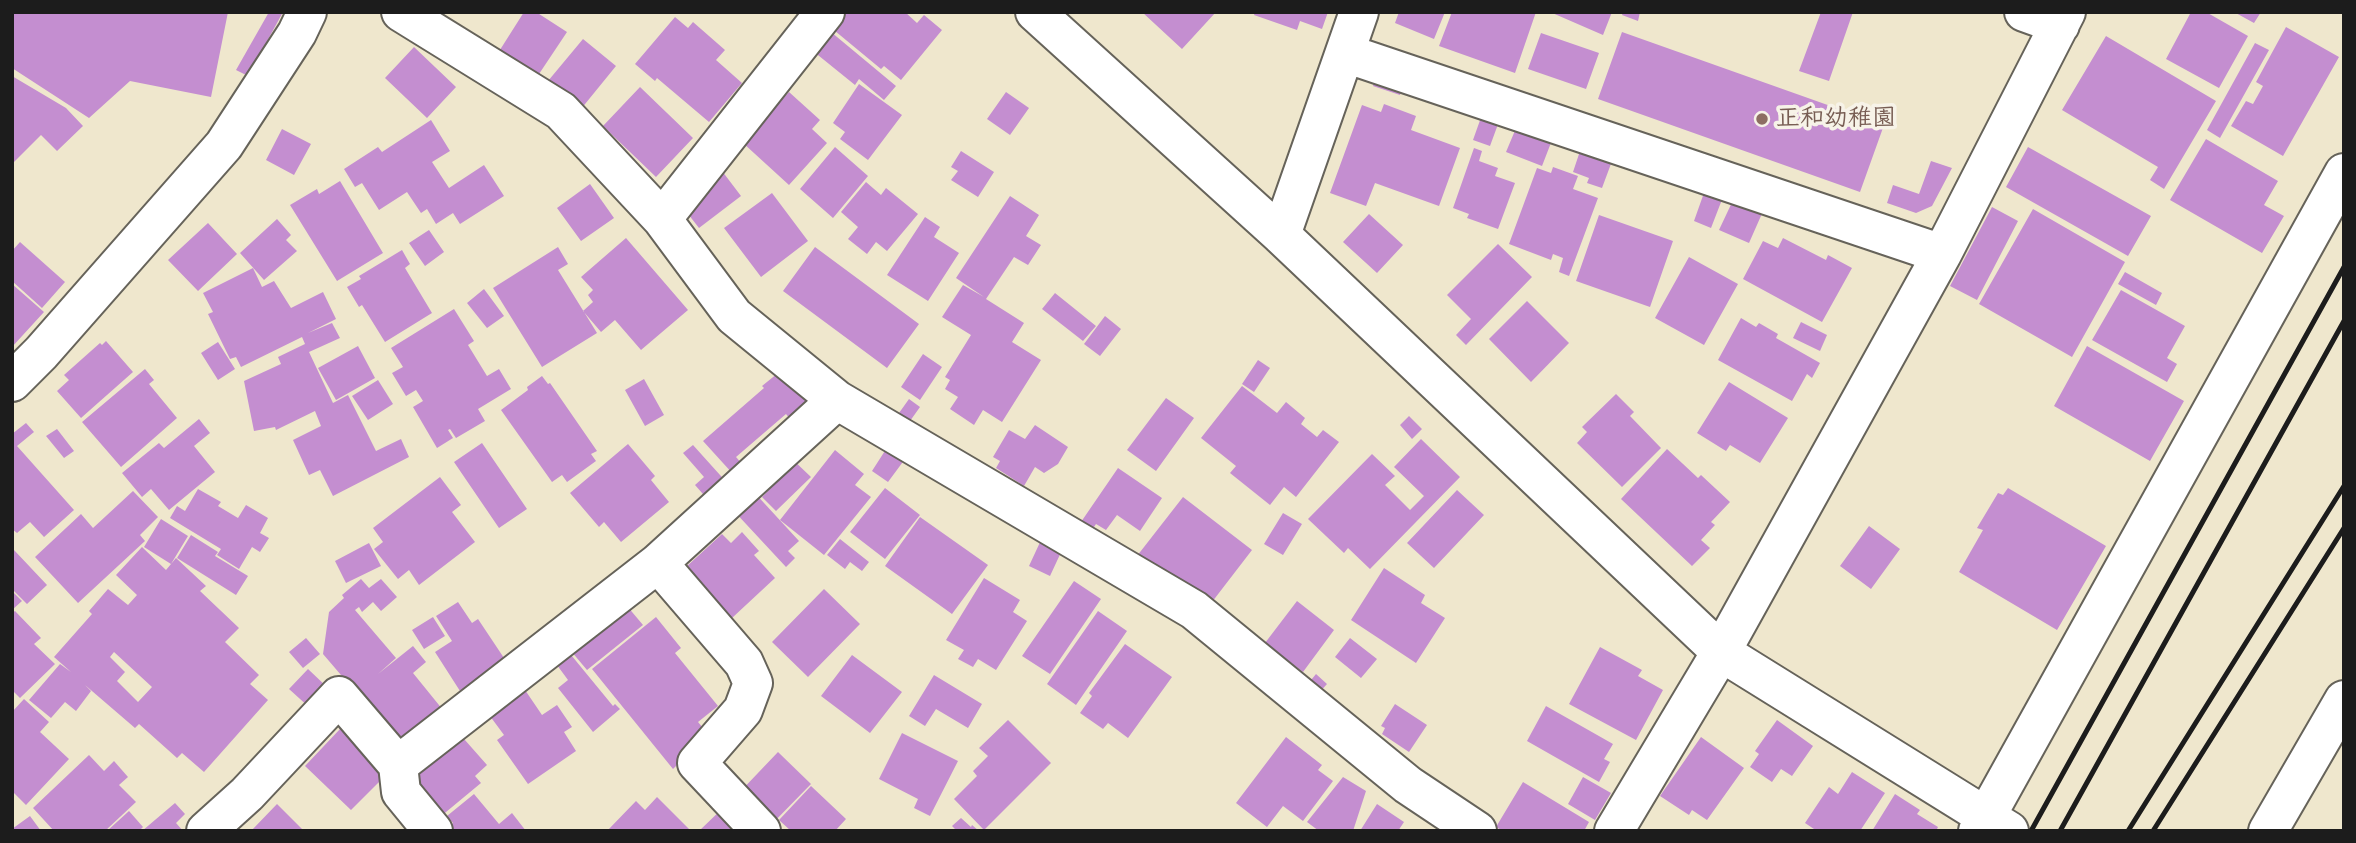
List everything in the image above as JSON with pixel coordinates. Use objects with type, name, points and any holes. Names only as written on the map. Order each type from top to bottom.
[{"type":"street","points":[[12,382],[41,354],[224,145],[297,33],[307,12]]},
{"type":"street","points":[[401,12],[561,111],[662,219],[734,316],[837,401],[1194,610],[1408,785],[1477,831]]},
{"type":"street","points":[[662,219],[825,12]]},
{"type":"street","points":[[1035,12],[1281,235],[1721,652],[1991,826],[2344,173]]},
{"type":"street","points":[[1281,235],[1359,12]]},
{"type":"street","points":[[1614,831],[1721,652],[1942,254],[2063,19],[2024,12]]},
{"type":"street","points":[[1345,53],[1942,254]]},
{"type":"street","points":[[398,765],[658,563],[837,401]]},
{"type":"street","points":[[658,563],[744,663],[753,683],[743,710],[697,763],[761,831]]},
{"type":"street","points":[[206,831],[247,794],[339,696],[398,765],[401,792],[433,831]]},
{"type":"street","points":[[2268,831],[2344,700]]},
{"type":"building","points":[[12,12],[228,12],[211,97],[130,81],[89,118],[12,68]]},
{"type":"building","points":[[269,12],[283,12],[248,76],[236,70]]},
{"type":"building","points":[[524,12],[536,12],[567,32],[537,77],[498,53]]},
{"type":"building","points":[[837,12],[905,12],[917,23],[924,15],[942,30],[901,80],[884,66],[881,69],[829,26]]},
{"type":"building","points":[[1142,12],[1216,12],[1182,49]]},
{"type":"building","points":[[1255,12],[1328,12],[1322,29],[1300,21],[1297,30],[1254,15]]},
{"type":"building","points":[[1399,12],[1445,12],[1434,39],[1395,23]]},
{"type":"building","points":[[1452,12],[1536,12],[1515,73],[1439,46]]},
{"type":"building","points":[[1550,12],[1612,12],[1603,35]]},
{"type":"building","points":[[1623,12],[1640,12],[1638,21],[1622,15]]},
{"type":"building","points":[[1821,12],[1853,12],[1829,81],[1799,71]]},
{"type":"building","points":[[2191,12],[2206,12],[2248,36],[2219,88],[2166,59]]},
{"type":"building","points":[[2234,12],[2261,12],[2254,23]]},
{"type":"building","points":[[675,17],[688,28],[693,22],[725,50],[716,60],[742,83],[709,122],[657,78],[655,81],[635,64]]},
{"type":"building","points":[[825,27],[896,86],[884,100],[859,79],[855,85],[808,47]]},
{"type":"building","points":[[2286,27],[2339,57],[2283,156],[2231,126],[2246,101],[2253,104],[2263,86],[2256,82]]},
{"type":"building","points":[[1622,32],[1884,125],[1860,192],[1598,99]]},
{"type":"building","points":[[1541,33],[1599,53],[1586,89],[1528,69]]},
{"type":"building","points":[[2106,36],[2216,101],[2164,189],[2150,180],[2158,167],[2062,110]]},
{"type":"building","points":[[583,39],[616,66],[581,109],[548,81]]},
{"type":"building","points":[[2255,43],[2269,50],[2220,138],[2207,130]]},
{"type":"building","points":[[414,47],[456,87],[427,118],[385,78]]},
{"type":"building","points":[[1378,71],[1405,81],[1400,95],[1373,86]]},
{"type":"building","points":[[12,76],[66,108],[83,126],[57,151],[41,135],[12,164]]},
{"type":"building","points":[[859,84],[902,115],[868,160],[840,139],[845,132],[833,123]]},
{"type":"building","points":[[640,87],[693,138],[656,177],[603,126]]},
{"type":"building","points":[[789,92],[820,120],[812,129],[827,143],[789,185],[743,143]]},
{"type":"building","points":[[1006,92],[1029,108],[1010,135],[987,119]]},
{"type":"building","points":[[1384,104],[1416,116],[1411,130],[1460,148],[1439,206],[1375,183],[1366,206],[1330,193],[1362,105],[1381,112]]},
{"type":"building","points":[[1484,109],[1501,116],[1490,146],[1473,140]]},
{"type":"building","points":[[431,120],[450,151],[432,162],[449,188],[484,165],[504,196],[460,224],[453,213],[436,224],[427,209],[421,213],[407,192],[379,210],[362,183],[355,187],[344,169],[378,147],[382,152]]},
{"type":"building","points":[[1519,121],[1554,135],[1542,166],[1506,152]]},
{"type":"building","points":[[282,129],[311,144],[294,175],[266,160]]},
{"type":"building","points":[[2206,139],[2278,181],[2264,205],[2284,216],[2262,253],[2170,200]]},
{"type":"building","points":[[1583,142],[1615,153],[1602,188],[1587,183],[1589,178],[1573,172]]},
{"type":"building","points":[[835,147],[868,176],[833,218],[800,189]]},
{"type":"building","points":[[2028,147],[2151,216],[2128,256],[2006,187]]},
{"type":"building","points":[[1474,148],[1482,151],[1479,161],[1498,168],[1495,176],[1515,183],[1498,229],[1467,218],[1469,214],[1453,208]]},
{"type":"building","points":[[961,151],[994,172],[978,197],[951,180],[958,171],[951,167]]},
{"type":"building","points":[[1931,161],[1952,168],[1932,206],[1916,213],[1887,203],[1893,185],[1919,194]]},
{"type":"building","points":[[719,167],[741,196],[699,228],[685,210]]},
{"type":"building","points":[[1553,167],[1578,176],[1573,189],[1598,198],[1569,276],[1559,272],[1563,258],[1553,254],[1551,260],[1509,244],[1537,168],[1551,173]]},
{"type":"building","points":[[340,181],[383,253],[337,281],[290,205],[317,189],[319,194]]},
{"type":"building","points":[[866,182],[881,195],[886,188],[918,214],[887,251],[876,242],[867,254],[848,239],[858,227],[841,212]]},
{"type":"building","points":[[590,184],[614,218],[581,241],[557,208]]},
{"type":"building","points":[[1705,190],[1723,197],[1711,228],[1694,221]]},
{"type":"building","points":[[772,193],[808,241],[761,277],[724,228]]},
{"type":"building","points":[[1010,196],[1039,215],[1026,236],[1041,245],[1028,265],[1014,257],[986,299],[1024,323],[1012,342],[1041,360],[1002,422],[983,410],[974,425],[950,409],[958,397],[945,389],[950,380],[945,377],[971,335],[942,317],[963,285],[984,297],[956,278]]},
{"type":"building","points":[[1735,196],[1764,209],[1749,243],[1719,230]]},
{"type":"building","points":[[1992,207],[2018,221],[1977,300],[1950,286]]},
{"type":"building","points":[[2033,209],[2125,262],[2072,357],[1979,304]]},
{"type":"building","points":[[1369,214],[1403,245],[1377,273],[1343,242]]},
{"type":"building","points":[[1599,215],[1673,241],[1650,307],[1576,281]]},
{"type":"building","points":[[925,217],[940,227],[934,237],[959,253],[928,301],[887,275]]},
{"type":"building","points":[[277,219],[291,235],[286,240],[297,251],[264,280],[240,253]]},
{"type":"building","points":[[208,223],[237,254],[198,291],[168,260]]},
{"type":"building","points":[[429,230],[444,252],[425,266],[409,243]]},
{"type":"building","points":[[626,238],[688,310],[641,350],[615,320],[601,332],[583,311],[593,302],[588,295],[593,290],[581,277]]},
{"type":"building","points":[[1783,238],[1826,260],[1828,255],[1852,268],[1822,322],[1743,279],[1763,241],[1778,248]]},
{"type":"building","points":[[20,242],[65,282],[42,308],[12,281],[12,251]]},
{"type":"building","points":[[1498,244],[1532,277],[1466,345],[1456,335],[1471,319],[1447,295]]},
{"type":"building","points":[[558,247],[568,264],[558,270],[597,333],[542,367],[493,288]]},
{"type":"building","points":[[815,247],[919,324],[887,368],[783,291]]},
{"type":"building","points":[[402,250],[410,264],[405,268],[432,313],[385,342],[362,305],[359,307],[347,287],[361,279],[359,276]]},
{"type":"building","points":[[1689,257],[1738,284],[1704,345],[1655,318]]},
{"type":"building","points":[[253,268],[262,287],[274,281],[291,308],[323,292],[336,319],[308,333],[332,323],[340,338],[309,352],[333,403],[348,395],[376,451],[401,439],[409,457],[333,496],[320,470],[309,475],[293,440],[321,426],[315,411],[276,430],[275,427],[254,431],[244,381],[281,364],[278,357],[305,344],[302,337],[241,367],[236,357],[230,359],[208,314],[213,312],[203,293]]},
{"type":"building","points":[[2125,272],[2162,293],[2156,305],[2118,284]]},
{"type":"building","points":[[12,284],[44,312],[12,347]]},
{"type":"building","points":[[484,289],[504,316],[487,328],[467,303]]},
{"type":"building","points":[[2121,290],[2185,326],[2167,358],[2177,364],[2167,382],[2092,340]]},
{"type":"building","points":[[1055,293],[1096,326],[1083,341],[1042,309]]},
{"type":"building","points":[[1527,301],[1569,343],[1531,382],[1489,339]]},
{"type":"building","points":[[454,309],[474,341],[468,345],[487,376],[499,369],[511,389],[478,409],[485,421],[456,438],[450,429],[448,430],[453,438],[437,448],[413,407],[423,401],[416,390],[406,396],[392,373],[403,367],[391,348]]},
{"type":"building","points":[[1105,316],[1121,329],[1100,356],[1084,344]]},
{"type":"building","points":[[1741,318],[1756,327],[1759,323],[1778,334],[1776,338],[1820,363],[1812,378],[1807,374],[1792,401],[1718,360]]},
{"type":"building","points":[[1801,322],[1827,335],[1820,351],[1793,338]]},
{"type":"building","points":[[106,341],[133,372],[81,418],[57,391],[69,380],[64,375],[100,343],[102,345]]},
{"type":"building","points":[[218,342],[235,369],[218,380],[201,353]]},
{"type":"building","points":[[358,346],[375,378],[336,400],[318,368]]},
{"type":"building","points":[[2087,346],[2184,401],[2150,461],[2054,406]]},
{"type":"building","points":[[923,354],[942,367],[920,400],[901,387]]},
{"type":"building","points":[[1258,360],[1270,368],[1254,392],[1242,384]]},
{"type":"building","points":[[145,369],[154,380],[149,384],[177,418],[121,467],[82,422]]},
{"type":"building","points":[[783,369],[816,399],[795,425],[786,414],[736,457],[743,465],[733,474],[703,441]]},
{"type":"building","points":[[542,376],[550,383],[597,451],[591,454],[596,461],[567,482],[562,475],[552,482],[501,410]]},
{"type":"building","points":[[644,379],[664,415],[645,426],[625,390]]},
{"type":"building","points":[[378,380],[393,404],[368,420],[352,396]]},
{"type":"building","points":[[1729,382],[1788,418],[1760,463],[1730,445],[1726,451],[1697,433]]},
{"type":"building","points":[[1242,386],[1277,413],[1286,402],[1305,418],[1301,424],[1317,437],[1323,430],[1339,442],[1296,497],[1284,487],[1270,505],[1230,473],[1236,466],[1201,438]]},
{"type":"building","points":[[1616,394],[1634,412],[1630,416],[1661,448],[1622,487],[1577,443],[1587,432],[1582,427]]},
{"type":"building","points":[[1166,398],[1194,418],[1156,471],[1127,450]]},
{"type":"building","points":[[909,399],[920,407],[910,421],[899,413]]},
{"type":"building","points":[[1409,416],[1422,429],[1412,439],[1400,425]]},
{"type":"building","points":[[199,419],[210,433],[194,446],[215,472],[169,510],[151,489],[142,497],[122,473],[159,443],[164,448]]},
{"type":"building","points":[[26,423],[34,432],[17,446],[74,510],[44,537],[30,522],[17,533],[12,529],[12,434]]},
{"type":"building","points":[[1035,425],[1068,447],[1058,464],[1044,473],[1035,467],[1024,486],[996,468],[1000,461],[993,457],[1009,430],[1025,439]]},
{"type":"building","points":[[57,429],[74,451],[64,458],[46,436]]},
{"type":"building","points":[[1421,439],[1460,477],[1370,569],[1348,548],[1344,553],[1308,519],[1372,454],[1395,476],[1385,485],[1410,510],[1424,496],[1394,467]]},
{"type":"building","points":[[482,443],[527,509],[499,528],[454,462]]},
{"type":"building","points":[[890,443],[908,455],[888,482],[872,471]]},
{"type":"building","points":[[628,444],[655,476],[651,480],[669,502],[621,542],[604,522],[599,527],[570,493]]},
{"type":"building","points":[[693,445],[729,485],[710,502],[695,485],[704,477],[683,453]]},
{"type":"building","points":[[1667,449],[1698,478],[1701,475],[1730,502],[1711,522],[1715,525],[1701,540],[1710,548],[1692,566],[1621,499]]},
{"type":"building","points":[[835,450],[864,474],[855,485],[871,497],[824,555],[780,520]]},
{"type":"building","points":[[790,457],[811,477],[776,511],[762,497],[782,477],[776,472]]},
{"type":"building","points":[[1118,468],[1162,498],[1140,531],[1117,515],[1106,530],[1096,524],[1092,530],[1081,522]]},
{"type":"building","points":[[440,477],[461,505],[452,512],[475,542],[419,585],[409,570],[398,579],[374,549],[383,542],[373,528]]},
{"type":"building","points":[[885,488],[920,515],[885,559],[850,532]]},
{"type":"building","points":[[2008,488],[2106,546],[2057,630],[1959,572],[1983,530],[1977,528],[1998,493],[2003,495]]},
{"type":"building","points":[[198,489],[221,502],[218,506],[238,518],[246,505],[268,518],[260,533],[269,538],[260,552],[252,547],[239,569],[217,555],[221,549],[170,518],[177,506],[185,511]]},
{"type":"building","points":[[1457,490],[1484,515],[1434,568],[1407,543]]},
{"type":"building","points":[[133,491],[158,517],[140,535],[145,541],[78,603],[35,557],[81,514],[93,528]]},
{"type":"building","points":[[753,491],[799,541],[788,551],[795,558],[786,567],[733,510]]},
{"type":"building","points":[[1183,497],[1252,550],[1212,602],[1137,556]]},
{"type":"building","points":[[1283,513],[1302,524],[1283,555],[1264,544]]},
{"type":"building","points":[[920,517],[988,565],[952,614],[885,566]]},
{"type":"building","points":[[161,519],[188,536],[171,564],[144,547]]},
{"type":"building","points":[[1869,526],[1900,549],[1871,589],[1840,566]]},
{"type":"building","points":[[742,532],[759,551],[754,555],[775,578],[732,618],[686,567],[722,534],[731,543]]},
{"type":"building","points":[[191,535],[218,552],[215,556],[248,576],[236,595],[177,558]]},
{"type":"building","points":[[1042,538],[1063,548],[1050,576],[1029,566]]},
{"type":"building","points":[[840,539],[869,562],[862,571],[850,562],[845,569],[827,555]]},
{"type":"building","points":[[369,543],[381,566],[346,583],[335,561]]},
{"type":"building","points":[[142,547],[166,570],[176,558],[206,586],[200,591],[239,628],[225,642],[259,675],[250,684],[268,700],[204,772],[182,753],[177,758],[139,724],[135,728],[85,685],[91,691],[76,711],[65,702],[51,718],[29,700],[60,664],[71,672],[54,657],[92,614],[89,611],[108,589],[128,605],[137,595],[116,575]],"holes":[[[114,652],[152,687],[138,702],[117,681],[125,672],[110,657]]]},
{"type":"building","points":[[14,550],[47,585],[27,604],[12,589]]},
{"type":"building","points":[[1384,568],[1425,595],[1421,603],[1445,618],[1416,663],[1351,620]]},
{"type":"building","points":[[984,578],[1020,600],[1013,612],[1027,621],[996,670],[978,659],[973,667],[958,659],[964,650],[946,640]]},
{"type":"building","points":[[361,579],[369,588],[381,579],[397,597],[381,611],[373,602],[362,612],[359,607],[355,610],[396,658],[378,674],[413,646],[426,662],[413,673],[443,710],[401,745],[323,654],[329,612],[344,598],[342,595]]},
{"type":"building","points":[[1074,581],[1101,599],[1050,674],[1022,656]]},
{"type":"building","points":[[824,589],[860,624],[808,677],[772,642]]},
{"type":"building","points":[[12,591],[22,601],[12,610]]},
{"type":"building","points":[[1297,601],[1334,630],[1303,672],[1265,643]]},
{"type":"building","points":[[458,602],[472,623],[478,619],[506,661],[460,691],[435,652],[452,641],[436,616]]},
{"type":"building","points":[[627,606],[643,625],[587,670],[571,651]]},
{"type":"building","points":[[15,611],[41,638],[34,644],[55,664],[20,698],[12,690],[12,613]]},
{"type":"building","points":[[1098,611],[1127,631],[1076,705],[1047,684]]},
{"type":"building","points":[[433,617],[445,636],[424,649],[412,630]]},
{"type":"building","points":[[656,617],[681,648],[675,653],[718,706],[698,722],[708,734],[673,769],[592,669]]},
{"type":"building","points":[[306,638],[320,654],[303,668],[289,652]]},
{"type":"building","points":[[1350,638],[1377,659],[1361,678],[1335,657]]},
{"type":"building","points":[[1125,644],[1172,677],[1128,738],[1108,723],[1103,729],[1080,713],[1092,696],[1089,693]]},
{"type":"building","points":[[1600,647],[1642,670],[1638,676],[1663,690],[1636,740],[1569,704]]},
{"type":"building","points":[[567,650],[613,706],[615,704],[620,709],[593,732],[558,688],[568,680],[554,661]]},
{"type":"building","points":[[852,655],[902,692],[870,733],[821,696]]},
{"type":"building","points":[[308,669],[328,688],[310,708],[289,689]]},
{"type":"building","points":[[1316,674],[1327,684],[1318,694],[1307,685]]},
{"type":"building","points":[[934,675],[982,704],[968,728],[936,709],[925,726],[909,716]]},
{"type":"building","points":[[523,687],[542,715],[557,705],[572,727],[564,732],[576,751],[528,784],[497,740],[504,735],[487,712]]},
{"type":"building","points":[[24,699],[49,722],[40,732],[69,759],[26,805],[12,791],[12,712]]},
{"type":"building","points":[[1395,704],[1427,725],[1409,752],[1382,734],[1385,728],[1381,726]]},
{"type":"building","points":[[1546,706],[1613,744],[1604,759],[1610,762],[1599,782],[1527,741]]},
{"type":"building","points":[[1008,720],[1051,763],[984,830],[954,799],[977,776],[973,771],[988,756],[979,748]]},
{"type":"building","points":[[1777,720],[1813,746],[1792,776],[1781,769],[1772,782],[1750,767],[1759,754],[1755,751]]},
{"type":"building","points":[[340,729],[386,775],[351,810],[305,766]]},
{"type":"building","points":[[457,731],[487,765],[475,776],[481,783],[440,817],[404,775]]},
{"type":"building","points":[[902,733],[958,761],[930,816],[914,808],[918,799],[879,779]]},
{"type":"building","points":[[1286,737],[1322,765],[1318,770],[1333,781],[1303,821],[1283,806],[1267,827],[1236,803]]},
{"type":"building","points":[[1701,737],[1744,768],[1707,820],[1692,810],[1689,815],[1660,796]]},
{"type":"building","points":[[778,752],[811,784],[769,827],[737,795]]},
{"type":"building","points":[[89,755],[104,771],[114,761],[128,777],[119,785],[136,802],[105,831],[54,831],[33,808]]},
{"type":"building","points":[[1852,772],[1885,793],[1860,831],[1817,831],[1805,823],[1829,787],[1838,794]]},
{"type":"building","points":[[1343,777],[1366,791],[1353,831],[1319,831],[1307,822]]},
{"type":"building","points":[[1583,777],[1611,793],[1595,820],[1568,804]]},
{"type":"building","points":[[1523,782],[1589,822],[1584,831],[1503,831],[1496,827]]},
{"type":"building","points":[[811,786],[846,819],[835,831],[791,831],[779,820]]},
{"type":"building","points":[[474,794],[499,824],[512,813],[526,831],[443,831],[453,823],[447,816]]},
{"type":"building","points":[[1895,794],[1920,810],[1917,814],[1938,827],[1936,831],[1872,831]]},
{"type":"building","points":[[657,797],[691,831],[607,831],[636,801],[645,810]]},
{"type":"building","points":[[175,803],[185,814],[176,823],[183,831],[142,831]]},
{"type":"building","points":[[277,804],[304,831],[251,831]]},
{"type":"building","points":[[1377,804],[1404,822],[1398,831],[1360,831]]},
{"type":"building","points":[[724,807],[747,831],[699,831]]},
{"type":"building","points":[[129,811],[143,827],[139,831],[107,831]]},
{"type":"building","points":[[30,816],[41,831],[12,831],[12,829]]},
{"type":"building","points":[[961,818],[979,831],[957,831],[952,826]]},
{"type":"railway","points":[[2031,831],[2344,267]]},
{"type":"railway","points":[[2060,831],[2344,321]]},
{"type":"railway","points":[[2128,831],[2344,486]]},
{"type":"railway","points":[[2153,831],[2344,528]]},
{"type":"place","name":"正和幼稚園","points":[[1762,119]]}]
